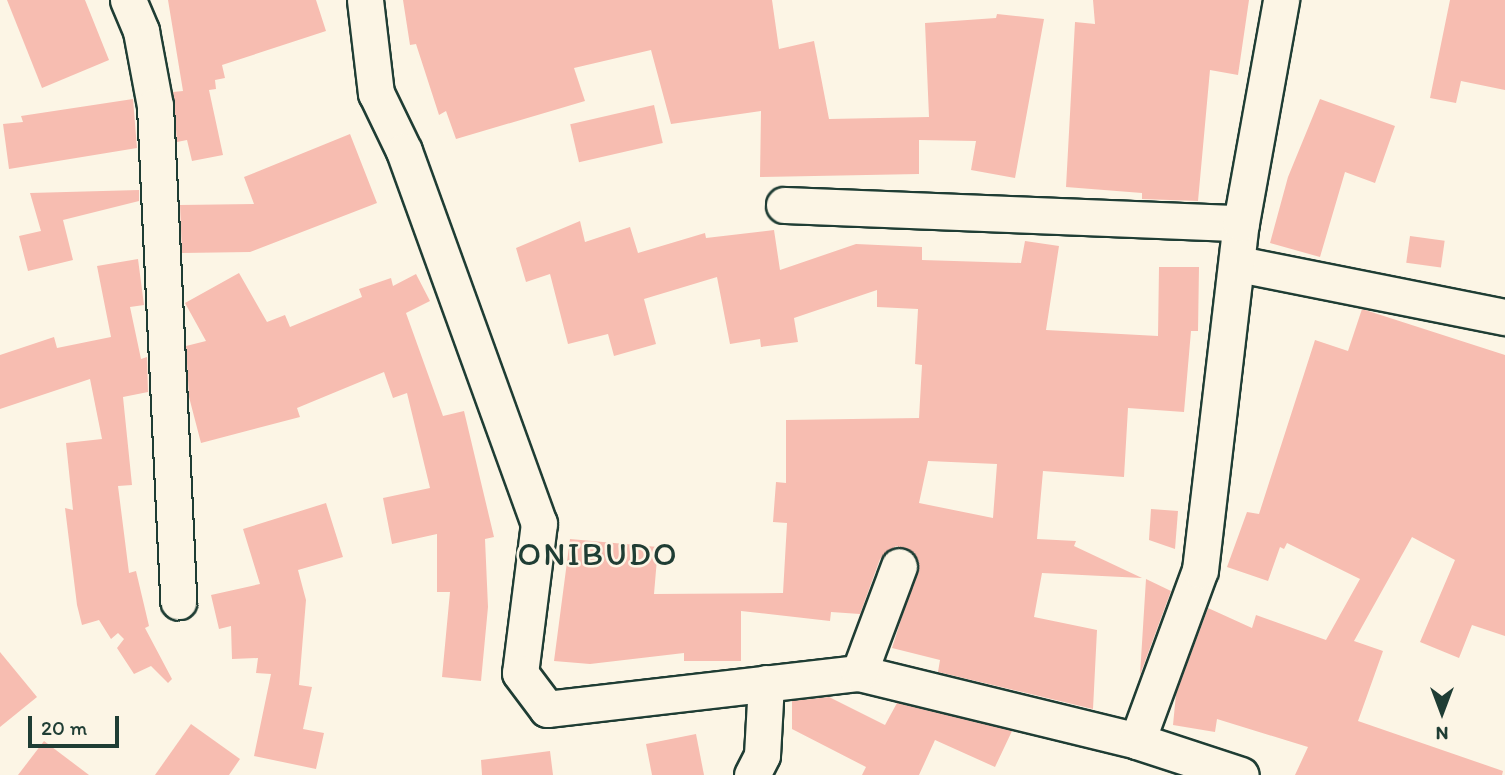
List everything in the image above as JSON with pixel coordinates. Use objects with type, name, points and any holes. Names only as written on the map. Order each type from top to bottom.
[{"type":"street","points":[[128,0],[141,31],[155,106],[178,601]]},
{"type":"street","points":[[365,0],[376,93],[404,150],[539,523],[520,673],[547,709],[859,673],[1137,741],[1241,775]]},
{"type":"street","points":[[1137,741],[1200,570],[1239,264],[1241,223],[1281,0]]},
{"type":"street","points":[[784,205],[1241,223]]},
{"type":"street","points":[[1239,264],[1505,317]]},
{"type":"street","points":[[859,673],[899,566]]},
{"type":"street","points":[[752,775],[762,755],[766,683]]},
{"type":"building","points":[[7,0],[85,0],[109,60],[42,88]]},
{"type":"building","points":[[168,0],[316,0],[326,31],[222,65],[225,78],[215,80],[216,89],[209,90],[223,155],[192,161],[187,140],[177,142],[173,92],[183,91]]},
{"type":"building","points":[[403,0],[772,0],[779,49],[814,41],[829,119],[929,117],[925,23],[996,18],[997,14],[1044,19],[1015,178],[971,170],[976,141],[919,140],[919,174],[760,177],[761,111],[671,124],[651,50],[574,68],[585,101],[456,139],[446,111],[439,115],[416,44],[410,45]]},
{"type":"building","points":[[1093,0],[1249,0],[1238,75],[1210,70],[1198,201],[1142,199],[1142,193],[1066,187],[1075,22],[1095,24]]},
{"type":"building","points":[[1450,0],[1505,0],[1505,90],[1461,81],[1456,103],[1430,98]]},
{"type":"building","points":[[133,99],[137,148],[9,169],[3,124],[23,122],[21,116]]},
{"type":"building","points":[[1320,99],[1395,126],[1375,183],[1345,172],[1320,257],[1270,243],[1288,177]]},
{"type":"building","points":[[654,105],[663,143],[579,162],[570,124]]},
{"type":"building","points":[[350,134],[377,203],[250,252],[182,253],[180,205],[254,204],[244,177]]},
{"type":"building","points":[[139,190],[139,201],[63,220],[73,260],[28,271],[19,236],[41,231],[30,193]]},
{"type":"building","points":[[580,221],[585,242],[630,227],[638,253],[705,233],[706,238],[774,230],[780,270],[856,244],[922,247],[922,260],[1021,263],[1025,241],[1059,246],[1046,330],[1158,336],[1159,267],[1199,267],[1198,331],[1191,331],[1184,412],[1128,408],[1124,477],[1043,471],[1037,539],[1076,541],[1074,546],[1142,578],[1042,573],[1034,617],[1097,630],[1093,709],[938,672],[940,660],[892,648],[919,563],[914,553],[896,546],[880,559],[860,614],[831,612],[830,621],[741,611],[741,661],[684,661],[684,653],[590,664],[554,661],[570,539],[658,547],[654,594],[783,593],[787,523],[773,522],[776,482],[786,483],[786,420],[919,418],[922,365],[915,364],[918,309],[877,307],[877,290],[794,318],[798,342],[761,347],[760,339],[730,344],[717,277],[644,299],[656,344],[614,356],[608,334],[568,344],[550,274],[526,282],[516,248]],"holes":[[[928,461],[997,464],[993,518],[919,503]]]},
{"type":"building","points":[[1410,236],[1445,241],[1441,268],[1406,263]]},
{"type":"building","points":[[138,259],[144,305],[130,307],[141,359],[147,357],[148,392],[123,397],[132,485],[118,486],[129,573],[136,571],[149,626],[145,628],[172,679],[168,683],[151,666],[134,674],[117,648],[124,639],[118,633],[111,639],[99,620],[82,625],[65,508],[73,510],[66,443],[102,439],[90,379],[0,409],[0,355],[54,337],[57,348],[111,337],[97,266]]},
{"type":"building","points":[[239,273],[267,322],[285,315],[290,327],[362,297],[359,289],[391,278],[393,286],[416,274],[430,301],[406,313],[443,416],[464,411],[494,537],[485,539],[488,607],[481,681],[442,677],[450,592],[437,592],[437,534],[392,544],[383,498],[430,488],[407,393],[393,398],[384,372],[297,408],[300,417],[201,443],[189,397],[186,346],[206,341],[185,303]]},
{"type":"building","points":[[1362,309],[1505,355],[1505,636],[1472,625],[1459,658],[1420,642],[1455,560],[1412,537],[1354,641],[1383,651],[1358,721],[1503,771],[1502,775],[1295,775],[1308,747],[1217,719],[1215,732],[1173,725],[1176,694],[1208,608],[1252,628],[1256,615],[1326,640],[1360,579],[1287,543],[1284,549],[1280,547],[1268,581],[1227,567],[1247,512],[1259,514],[1315,340],[1348,351]]},
{"type":"building","points":[[326,503],[343,557],[298,570],[306,600],[299,685],[312,687],[303,729],[324,733],[316,769],[254,756],[271,674],[256,673],[258,658],[232,659],[231,626],[219,629],[211,595],[260,584],[243,529]]},
{"type":"building","points":[[1151,509],[1178,511],[1175,549],[1149,540]]},
{"type":"building","points":[[1146,579],[1171,591],[1140,675]]},
{"type":"building","points":[[0,652],[37,697],[0,727]]},
{"type":"building","points":[[829,697],[885,725],[897,703],[1012,731],[995,767],[935,740],[919,775],[862,775],[866,767],[792,729],[792,701]]},
{"type":"building","points":[[191,724],[240,759],[229,775],[155,775]]},
{"type":"building","points":[[696,734],[704,775],[652,775],[646,744]]},
{"type":"building","points":[[44,741],[89,775],[18,775]]},
{"type":"building","points":[[550,751],[553,775],[482,775],[481,760]]},
{"type":"district","name":"ONIBUDO","points":[[598,554]]}]
